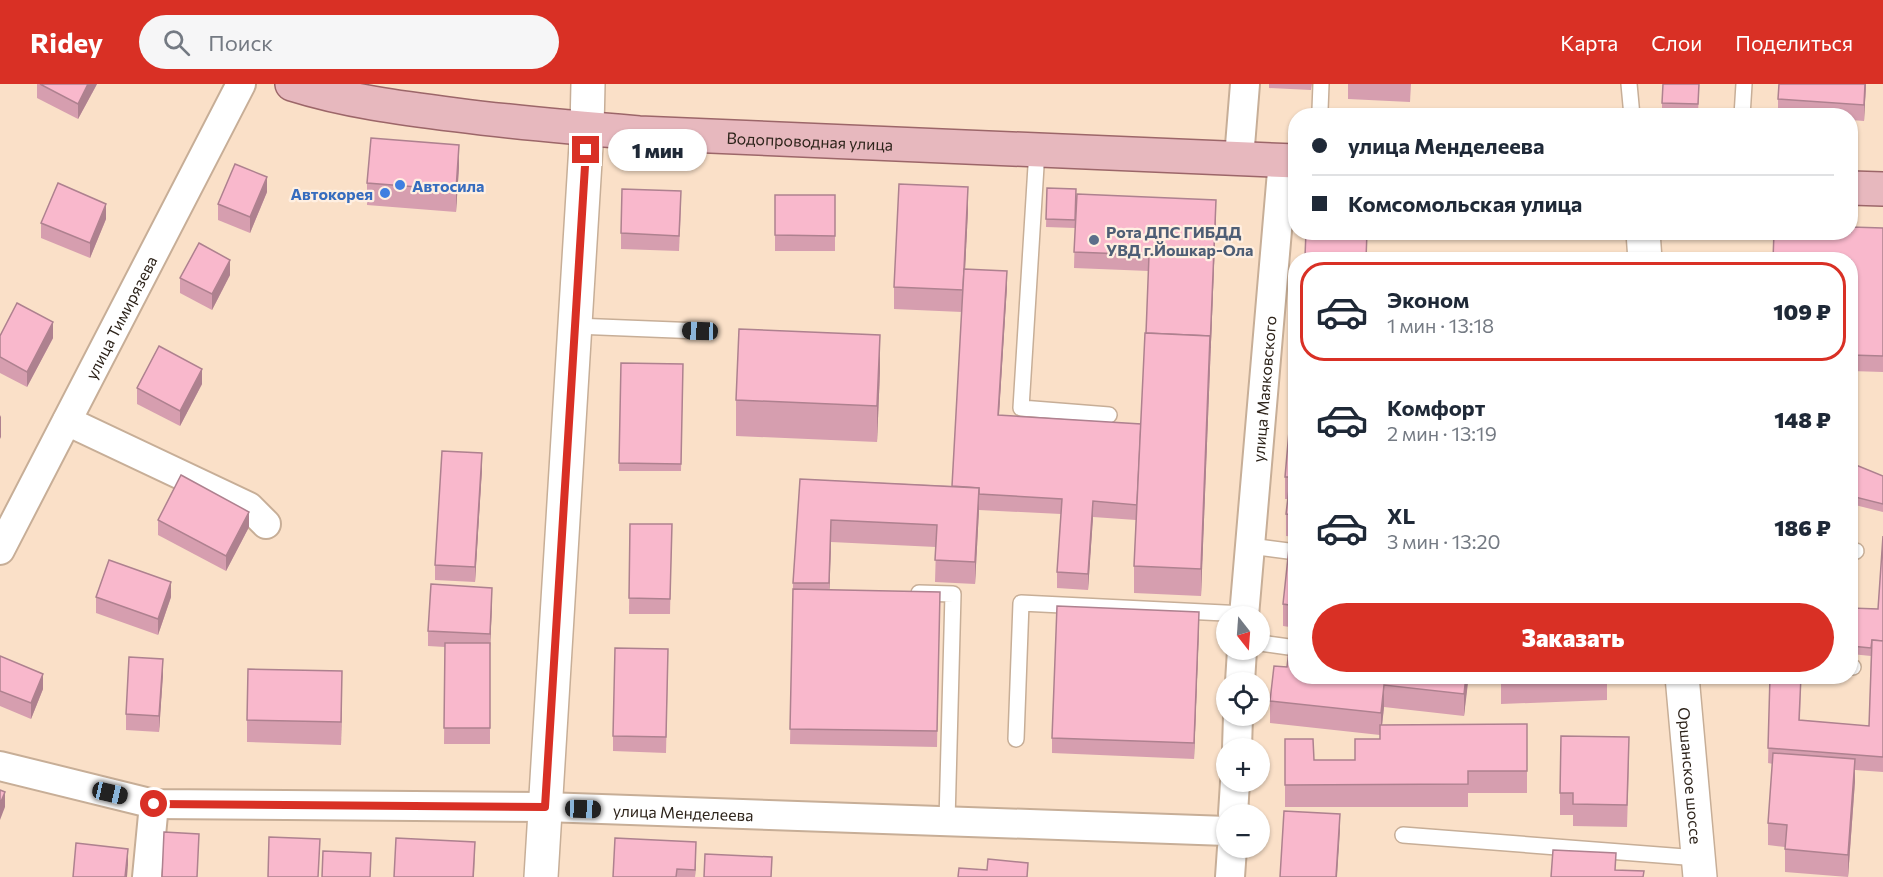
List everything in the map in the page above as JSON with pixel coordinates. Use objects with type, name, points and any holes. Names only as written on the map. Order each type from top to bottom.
[{"type":"main road","name":"Водопроводная улица","points":[[292,84],[383,106],[528,124],[650,134],[1288,161]]},
{"type":"main road","points":[[541,877],[588,84]]},
{"type":"main road","points":[[1858,188],[1883,189]]},
{"type":"main road","name":"Оршанское шоссе","points":[[1683,684],[1699,867]]},
{"type":"street","name":"улица Тимирязева","points":[[0,550],[241,84]]},
{"type":"street","points":[[1239,158],[1245,84]]},
{"type":"street","name":"улица Маяковского","points":[[1245,606],[1288,171]]},
{"type":"street","points":[[67,421],[249,507],[266,524]]},
{"type":"street","name":"улица Менделеева","points":[[0,766],[154,804],[545,807],[1216,831]]},
{"type":"street","points":[[147,877],[154,804]]},
{"type":"street","points":[[1230,877],[1231,858]]},
{"type":"lane","points":[[1320,108],[1321,84]]},
{"type":"lane","points":[[1629,84],[1631,108]]},
{"type":"lane","points":[[1742,108],[1744,84]]},
{"type":"lane","points":[[1036,150],[1021,408],[1109,415]]},
{"type":"lane","points":[[575,326],[700,331]]},
{"type":"lane","points":[[1250,546],[1288,551]]},
{"type":"lane","points":[[907,593],[953,594],[947,821]]},
{"type":"lane","points":[[1016,739],[1021,603],[1216,613]]},
{"type":"lane","points":[[1270,644],[1288,647]]},
{"type":"lane","points":[[1403,835],[1699,867]]},
{"type":"building","points":[[40,84],[88,84],[78,104]]},
{"type":"building","points":[[1663,84],[1699,84],[1698,104],[1662,103]]},
{"type":"building","points":[[1779,84],[1865,84],[1864,105],[1778,99]]},
{"type":"building","points":[[371,138],[459,145],[456,190],[367,183]]},
{"type":"building","points":[[235,164],[267,177],[250,217],[218,204]]},
{"type":"building","points":[[58,183],[106,204],[90,243],[41,223]]},
{"type":"building","points":[[899,184],[968,187],[963,290],[894,287]]},
{"type":"building","points":[[1047,188],[1076,189],[1075,220],[1046,219]]},
{"type":"building","points":[[622,189],[681,191],[679,236],[621,233]]},
{"type":"building","points":[[1077,194],[1216,200],[1210,348],[1210,336],[1146,333],[1149,255],[1074,252]]},
{"type":"building","points":[[775,195],[835,195],[835,236],[775,235]]},
{"type":"building","points":[[1858,227],[1883,228],[1883,356],[1858,355],[1858,252],[1773,252],[1774,240],[1858,240]]},
{"type":"building","points":[[1306,240],[1367,240],[1366,252],[1305,252]]},
{"type":"building","points":[[199,243],[230,260],[212,294],[180,278]]},
{"type":"building","points":[[964,269],[1007,271],[998,415],[1141,424],[1137,505],[1093,501],[1088,574],[1057,572],[1062,499],[979,494],[979,488],[952,486]]},
{"type":"building","points":[[17,303],[53,322],[27,372],[0,357],[0,336]]},
{"type":"building","points":[[739,329],[880,335],[877,406],[736,400]]},
{"type":"building","points":[[1145,333],[1210,336],[1201,569],[1134,566]]},
{"type":"building","points":[[159,346],[202,369],[180,411],[137,388]]},
{"type":"building","points":[[621,363],[683,364],[681,464],[619,463]]},
{"type":"building","points":[[1288,443],[1288,477],[1285,477]]},
{"type":"building","points":[[442,451],[482,453],[475,567],[435,565]]},
{"type":"building","points":[[1858,466],[1883,476],[1883,504],[1858,498]]},
{"type":"building","points":[[181,475],[249,512],[226,556],[158,520]]},
{"type":"building","points":[[800,479],[979,488],[975,562],[935,560],[937,525],[831,520],[829,583],[793,583]]},
{"type":"building","points":[[630,524],[672,524],[670,599],[629,598]]},
{"type":"building","points":[[1883,536],[1883,641],[1872,640],[1871,648],[1858,647],[1858,608],[1878,609]]},
{"type":"building","points":[[1288,557],[1288,605],[1283,604]]},
{"type":"building","points":[[109,560],[171,582],[158,619],[96,597]]},
{"type":"building","points":[[431,584],[492,588],[490,634],[428,631]]},
{"type":"building","points":[[793,589],[940,592],[937,731],[790,729]]},
{"type":"building","points":[[1057,606],[1199,612],[1194,743],[1052,738]]},
{"type":"building","points":[[1872,640],[1883,641],[1883,757],[1768,748],[1770,684],[1801,684],[1799,720],[1869,726]]},
{"type":"building","points":[[445,643],[490,643],[490,728],[444,728]]},
{"type":"building","points":[[615,648],[668,649],[666,737],[613,736]]},
{"type":"building","points":[[0,656],[43,674],[31,703],[0,691]]},
{"type":"building","points":[[129,657],[163,659],[159,716],[126,714]]},
{"type":"building","points":[[1288,658],[1288,684],[1465,684],[1464,694],[1384,685],[1381,713],[1270,701],[1274,666],[1287,667]]},
{"type":"building","points":[[248,669],[342,671],[341,722],[247,720]]},
{"type":"building","points":[[1527,724],[1527,771],[1468,771],[1468,784],[1285,785],[1285,739],[1313,739],[1314,760],[1355,760],[1355,739],[1380,739],[1380,725]]},
{"type":"building","points":[[1561,736],[1629,737],[1627,805],[1573,804],[1573,793],[1560,793]]},
{"type":"building","points":[[1773,753],[1855,759],[1848,855],[1785,849],[1787,825],[1768,823]]},
{"type":"building","points":[[0,790],[5,792],[0,804]]},
{"type":"building","points":[[1284,811],[1340,814],[1336,877],[1280,877]]},
{"type":"building","points":[[164,832],[199,834],[197,877],[162,877]]},
{"type":"building","points":[[269,837],[320,839],[318,877],[268,877]]},
{"type":"building","points":[[396,838],[475,842],[473,877],[394,877]]},
{"type":"building","points":[[615,838],[696,842],[695,870],[677,869],[676,877],[613,877]]},
{"type":"building","points":[[76,843],[128,849],[125,877],[73,877]]},
{"type":"building","points":[[1553,850],[1616,853],[1615,870],[1644,871],[1643,877],[1551,877]]},
{"type":"building","points":[[323,851],[371,853],[370,877],[322,877]]},
{"type":"building","points":[[705,854],[772,857],[771,877],[704,877]]},
{"type":"building","points":[[988,859],[1028,863],[1027,877],[958,877],[959,868],[987,870]]},
{"type":"place","name":"Автосила","points":[[400,185]]},
{"type":"place","name":"Автокорея","points":[[385,193]]},
{"type":"place","name":"Рота ДПС ГИБДД УВД г.Йошкар-Ола","points":[[1094,240]]},
{"type":"route","points":[[154,804],[545,807],[586,150]]}]
